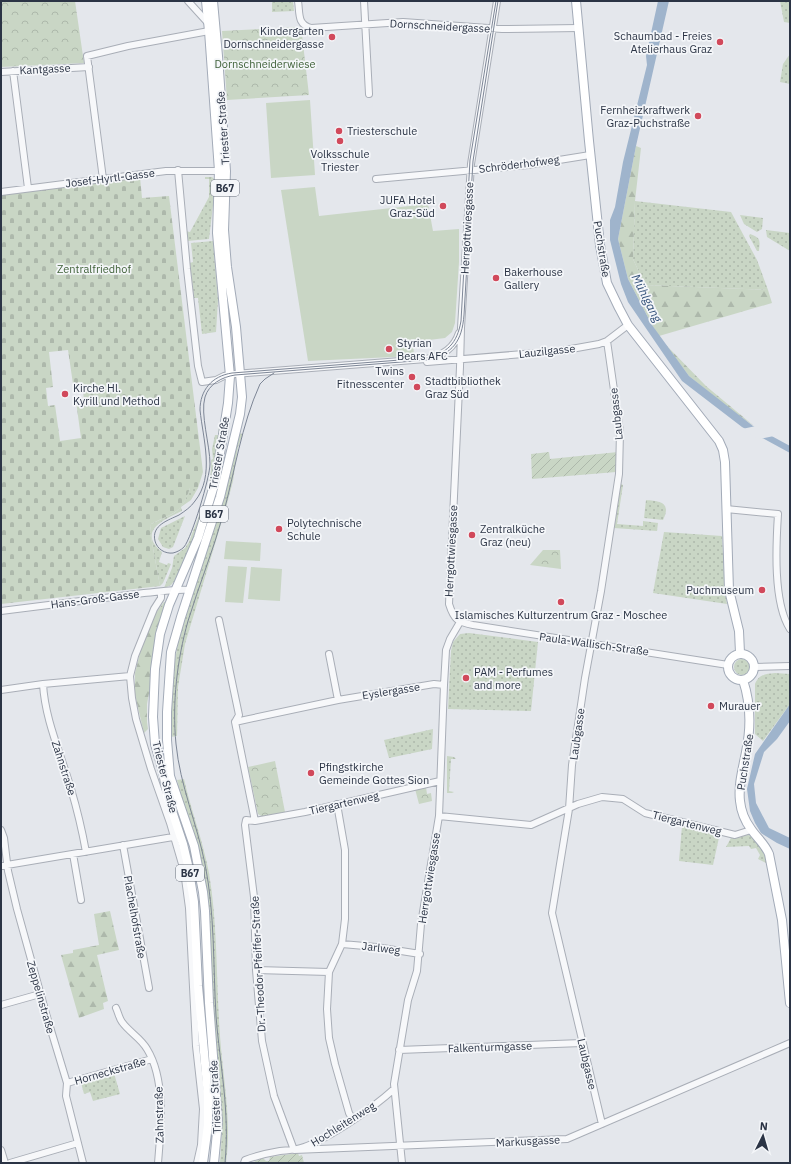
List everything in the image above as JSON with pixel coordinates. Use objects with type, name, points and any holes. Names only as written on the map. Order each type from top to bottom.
[{"type":"main road","name":"Triester Straße","points":[[203,1163],[208,1125],[208,1096],[198,986],[194,902],[183,844],[167,796],[163,771],[155,744],[153,717],[155,669],[160,634],[169,604],[198,538],[216,479],[228,403],[230,375],[217,233],[219,171],[206,1]]},
{"type":"main road","name":"Triester Straße","points":[[213,1],[226,170],[224,230],[227,267],[236,327],[242,396],[240,414],[220,497],[192,586],[189,590],[171,652],[167,708],[167,740],[170,776],[194,846],[203,892],[210,1011],[218,1108],[218,1130],[214,1163]]},
{"type":"main road","name":"Puchstraße","points":[[576,1],[597,223],[607,283],[628,325],[719,442],[723,450],[725,462],[730,590],[739,631],[740,653]]},
{"type":"main road","points":[[740,653],[752,658],[755,667],[751,676],[744,680],[733,678],[729,672],[728,665],[733,656],[740,653]]},
{"type":"main road","name":"Puchstraße","points":[[744,680],[749,704],[750,722],[739,792],[740,802],[751,830],[766,847],[769,854],[785,938],[790,1003]]},
{"type":"street","points":[[103,179],[87,56],[209,27],[188,1]]},
{"type":"street","name":"Dornschneidergasse","points":[[298,1],[300,21],[302,24],[311,28],[403,22],[493,28],[579,28]]},
{"type":"street","points":[[364,1],[369,94]]},
{"type":"street","name":"Herrgottwiesgasse","points":[[402,1163],[394,1089],[408,1000],[417,971],[420,954],[421,924],[439,816],[447,645],[460,622],[453,616],[449,604],[461,328],[471,169],[497,1]]},
{"type":"street","name":"Kantgasse","points":[[1,72],[89,67]]},
{"type":"street","points":[[13,71],[28,188]]},
{"type":"street","name":"Schröderhofweg","points":[[376,179],[471,169],[528,165],[590,155]]},
{"type":"street","points":[[178,170],[186,270],[198,366],[202,382],[216,380],[230,375],[241,374]]},
{"type":"street","name":"Josef-Hyrtl-Gasse","points":[[1,192],[178,170],[219,171]]},
{"type":"street","name":"Lauzilgasse","points":[[412,361],[424,362],[460,358],[472,359],[560,351],[608,341],[628,325]]},
{"type":"street","points":[[460,358],[456,349],[452,347],[461,328]]},
{"type":"street","name":"Laubgasse","points":[[602,1124],[552,914],[570,809],[572,766],[590,643],[601,591],[619,474],[620,432],[608,341]]},
{"type":"street","name":"Lauzilgasse","points":[[241,374],[412,361],[436,357],[452,347]]},
{"type":"street","points":[[726,509],[778,514],[776,538],[779,603],[790,629]]},
{"type":"street","name":"Hans-Groß-Gasse","points":[[1,611],[176,589],[189,590]]},
{"type":"street","name":"Triester Straße","points":[[161,592],[160,598],[140,641],[130,676],[136,719],[184,870],[189,908],[196,1039],[203,1109],[201,1145],[197,1163]]},
{"type":"street","points":[[219,620],[239,715],[235,722],[255,820]]},
{"type":"street","name":"Paula-Wallisch-Straße","points":[[460,622],[728,665]]},
{"type":"street","points":[[329,654],[338,700]]},
{"type":"street","points":[[755,667],[790,666]]},
{"type":"street","points":[[1,690],[43,684],[130,676]]},
{"type":"street","name":"Zahnstraße","points":[[43,684],[46,707],[81,824],[86,852]]},
{"type":"street","name":"Eyslergasse","points":[[235,722],[338,700],[434,684],[444,685]]},
{"type":"street","name":"Tiergartenweg","points":[[246,820],[255,820],[305,812],[440,781]]},
{"type":"street","name":"Tiergartenweg","points":[[439,816],[530,825],[570,809],[578,804],[602,797],[623,799],[645,813],[735,835],[751,830]]},
{"type":"street","points":[[337,804],[345,850],[345,919],[342,944],[329,972],[327,1009],[329,1038],[335,1064],[349,1113],[353,1120]]},
{"type":"street","name":"Dr.-Theodor-Pfeiffer-Straße","points":[[246,820],[245,825],[254,897],[256,970],[262,1041],[274,1096],[294,1150]]},
{"type":"street","name":"Zeppelinstraße","points":[[1,830],[4,838],[4,866],[67,1083],[66,1096],[83,1163]]},
{"type":"street","points":[[4,866],[173,837]]},
{"type":"street","name":"Plachelhofstraße","points":[[123,845],[148,988]]},
{"type":"street","points":[[73,854],[82,900]]},
{"type":"street","name":"Jarlweg","points":[[342,944],[376,947],[420,954]]},
{"type":"street","points":[[256,970],[329,972]]},
{"type":"street","points":[[1,1005],[40,994]]},
{"type":"street","name":"Zahnstraße","points":[[116,1008],[121,1021],[146,1048],[152,1059],[161,1090],[161,1132],[158,1163]]},
{"type":"street","name":"Falkenturmgasse","points":[[399,1050],[582,1043]]},
{"type":"street","name":"Markusgasse","points":[[294,1150],[400,1147],[567,1139],[790,1043]]},
{"type":"street","name":"Horneckstraße","points":[[67,1083],[152,1059]]},
{"type":"street","name":"Hochleitenweg","points":[[244,1163],[245,1160],[257,1156],[283,1150],[294,1150],[318,1142],[353,1120],[394,1089]]},
{"type":"street","points":[[10,1163],[78,1143]]},
{"type":"street","points":[[1,1150],[5,1163]]},
{"type":"green space","points":[[1,1],[75,1],[84,63],[1,67]]},
{"type":"green space","points":[[272,1],[293,1],[294,11],[272,12]]},
{"type":"green space","points":[[780,1],[790,1],[790,23],[784,22]]},
{"type":"green space","name":"Dornschneiderwiese","points":[[297,27],[302,35],[309,95],[227,100],[222,31]]},
{"type":"green space","points":[[790,54],[790,84],[780,82],[783,64]]},
{"type":"green space","points":[[310,100],[315,175],[271,178],[266,103]]},
{"type":"green space","points":[[636,146],[641,148],[635,201],[633,259],[645,285],[768,290],[772,303],[659,336],[628,279],[618,239]]},
{"type":"green space","name":"Zentralfriedhof","points":[[140,177],[142,198],[169,196],[203,472],[198,488],[190,488],[187,497],[176,512],[151,524],[150,532],[160,586],[1,604],[1,195]],"holes":[[[68,350],[73,384],[82,383],[84,400],[76,401],[81,438],[60,441],[55,405],[48,406],[46,388],[53,387],[49,352]]]},
{"type":"green space","points":[[205,177],[212,177],[214,179],[214,197],[209,239],[187,241],[185,231],[190,232],[209,197],[209,179],[205,179]]},
{"type":"green space","points":[[315,187],[319,216],[428,204],[433,231],[459,229],[459,262],[455,323],[452,332],[445,338],[413,342],[414,356],[308,361],[281,190]]},
{"type":"green space","points":[[635,201],[731,212],[757,260],[768,290],[645,285],[633,259]]},
{"type":"green space","points":[[740,215],[763,218],[762,229],[757,232],[744,224]]},
{"type":"green space","points":[[766,230],[790,233],[790,251],[767,237]]},
{"type":"green space","points":[[750,234],[758,238],[760,244],[759,251],[757,251],[749,236]]},
{"type":"green space","points":[[213,241],[218,300],[216,332],[202,334],[198,298],[194,298],[190,263],[193,262],[191,243]]},
{"type":"green space","points":[[665,344],[706,386],[754,426],[731,410],[689,376]]},
{"type":"green space","points":[[219,425],[221,425],[214,472],[202,519],[177,578],[171,585],[164,588],[172,568],[174,556],[185,548],[189,542],[204,502],[210,481],[211,460],[213,459],[212,449],[215,435],[218,435]]},
{"type":"green space","points":[[238,433],[243,434],[238,447],[233,481],[185,644],[178,687],[177,736],[170,737],[170,707],[174,665],[183,622]]},
{"type":"green space","points":[[549,452],[550,459],[618,452],[616,472],[532,479],[531,454]]},
{"type":"green space","points":[[621,484],[623,485],[617,524],[643,526],[643,521],[658,523],[657,531],[614,528]]},
{"type":"green space","points":[[190,488],[198,488],[191,500],[181,507],[182,511],[161,522],[152,532],[152,538],[155,545],[162,552],[159,562],[167,565],[168,563],[171,564],[163,583],[160,586],[150,532],[151,524],[176,512],[187,497]]},
{"type":"green space","points":[[646,500],[659,502],[665,506],[666,509],[663,520],[644,518]]},
{"type":"green space","points":[[185,516],[173,547],[169,549],[163,547],[158,539],[161,528]]},
{"type":"green space","points":[[664,532],[722,536],[727,604],[653,593]]},
{"type":"green space","points":[[226,541],[261,543],[260,561],[224,559]]},
{"type":"green space","points":[[543,550],[560,550],[561,569],[530,565]]},
{"type":"green space","points":[[228,566],[247,567],[243,603],[225,602]]},
{"type":"green space","points":[[251,567],[282,569],[280,601],[248,599]]},
{"type":"green space","points":[[164,602],[166,602],[147,704],[148,729],[144,733],[135,695],[135,673],[142,645],[153,617]]},
{"type":"green space","points":[[469,633],[538,642],[531,711],[448,709],[451,651],[453,642],[460,634]]},
{"type":"green space","points":[[742,659],[748,661],[750,667],[748,673],[742,675],[736,673],[734,667],[736,661]]},
{"type":"green space","points":[[775,673],[790,674],[790,704],[763,741],[755,734],[755,684],[761,676]]},
{"type":"green space","points":[[433,729],[432,749],[389,758],[384,740]]},
{"type":"green space","points":[[447,756],[454,757],[456,759],[451,759],[449,791],[454,792],[452,793],[447,793]]},
{"type":"green space","points":[[275,761],[285,812],[263,817],[258,814],[248,767]]},
{"type":"green space","points":[[184,779],[209,873],[212,893],[220,1036],[228,1115],[228,1147],[226,1163],[220,1163],[222,1132],[220,1087],[193,838],[177,780]]},
{"type":"green space","points":[[426,787],[427,794],[431,793],[432,801],[419,804],[415,789]]},
{"type":"green space","points":[[682,826],[720,833],[713,865],[679,861]]},
{"type":"green space","points":[[749,835],[753,837],[761,846],[766,858],[766,863],[758,859],[760,855],[756,848],[751,849],[749,846],[726,847],[732,836]]},
{"type":"green space","points":[[110,911],[119,950],[97,955],[108,1001],[103,1003],[104,1009],[79,1018],[61,955],[73,953],[73,950],[99,945],[94,914]]},
{"type":"green space","points":[[114,1073],[120,1094],[93,1101],[90,1092],[84,1094],[81,1083]]},
{"type":"green space","points":[[298,1153],[299,1156],[302,1155],[304,1163],[251,1163],[263,1158],[266,1161],[269,1161],[270,1157]]},
{"type":"water","name":"Mühlgang","points":[[658,1],[669,1],[636,146],[618,239],[628,279],[652,325],[689,376],[753,426],[790,446],[790,453],[742,427],[682,381],[628,302],[621,284],[610,240],[610,220],[615,207],[623,162],[647,65],[646,56]]},
{"type":"water","points":[[790,704],[790,721],[777,739],[764,752],[754,784],[756,803],[769,828],[790,838],[790,849],[761,833],[750,811],[747,789],[755,754]]},
{"type":"pier","points":[[756,426],[774,436],[759,439],[742,429]]},
{"type":"tram line","points":[[496,1],[470,160],[461,321],[454,341],[445,350],[426,358],[232,373],[219,377],[213,381],[208,385],[202,396],[200,410],[206,457],[205,480],[201,491],[192,505],[179,515],[166,521],[158,527],[154,535],[155,541],[162,550],[167,553],[173,553],[183,548],[196,520],[207,481],[210,464],[209,448],[204,421],[205,397],[210,388],[217,382],[225,377],[235,375],[427,360],[450,350],[458,339],[461,332],[464,315],[473,161],[498,1]]},
{"type":"tram line","points":[[225,1163],[226,1125],[224,1089],[216,1016],[211,902],[202,849],[178,759],[175,729],[175,697],[178,666],[184,636],[223,515],[248,416],[260,384],[274,373]]},
{"type":"place","name":"Kindergarten Dornschneidergasse","points":[[332,37]]},
{"type":"place","name":"Schaumbad - Freies Atelierhaus Graz","points":[[720,42]]},
{"type":"place","name":"Fernheizkraftwerk Graz-Puchstraße","points":[[698,116]]},
{"type":"place","name":"Triesterschule","points":[[339,131]]},
{"type":"place","name":"Volksschule Triester","points":[[340,141]]},
{"type":"place","name":"JUFA Hotel Graz-Süd","points":[[443,206]]},
{"type":"place","name":"Bakerhouse Gallery","points":[[496,278]]},
{"type":"place","name":"Styrian Bears AFC","points":[[389,349]]},
{"type":"place","name":"Twins Fitnesscenter","points":[[412,377]]},
{"type":"place","name":"Stadtbibliothek Graz Süd","points":[[417,387]]},
{"type":"place","name":"Kirche Hl. Kyrill und Method","points":[[65,394]]},
{"type":"place","name":"Polytechnische Schule","points":[[279,529]]},
{"type":"place","name":"Zentralküche Graz (neu)","points":[[472,535]]},
{"type":"place","name":"Puchmuseum","points":[[762,590]]},
{"type":"place","name":"Islamisches Kulturzentrum Graz - Moschee","points":[[561,602]]},
{"type":"place","name":"PAM - Perfumes and more","points":[[466,678]]},
{"type":"place","name":"Murauer","points":[[711,706]]},
{"type":"place","name":"Pfingstkirche Gemeinde Gottes Sion","points":[[311,773]]}]
